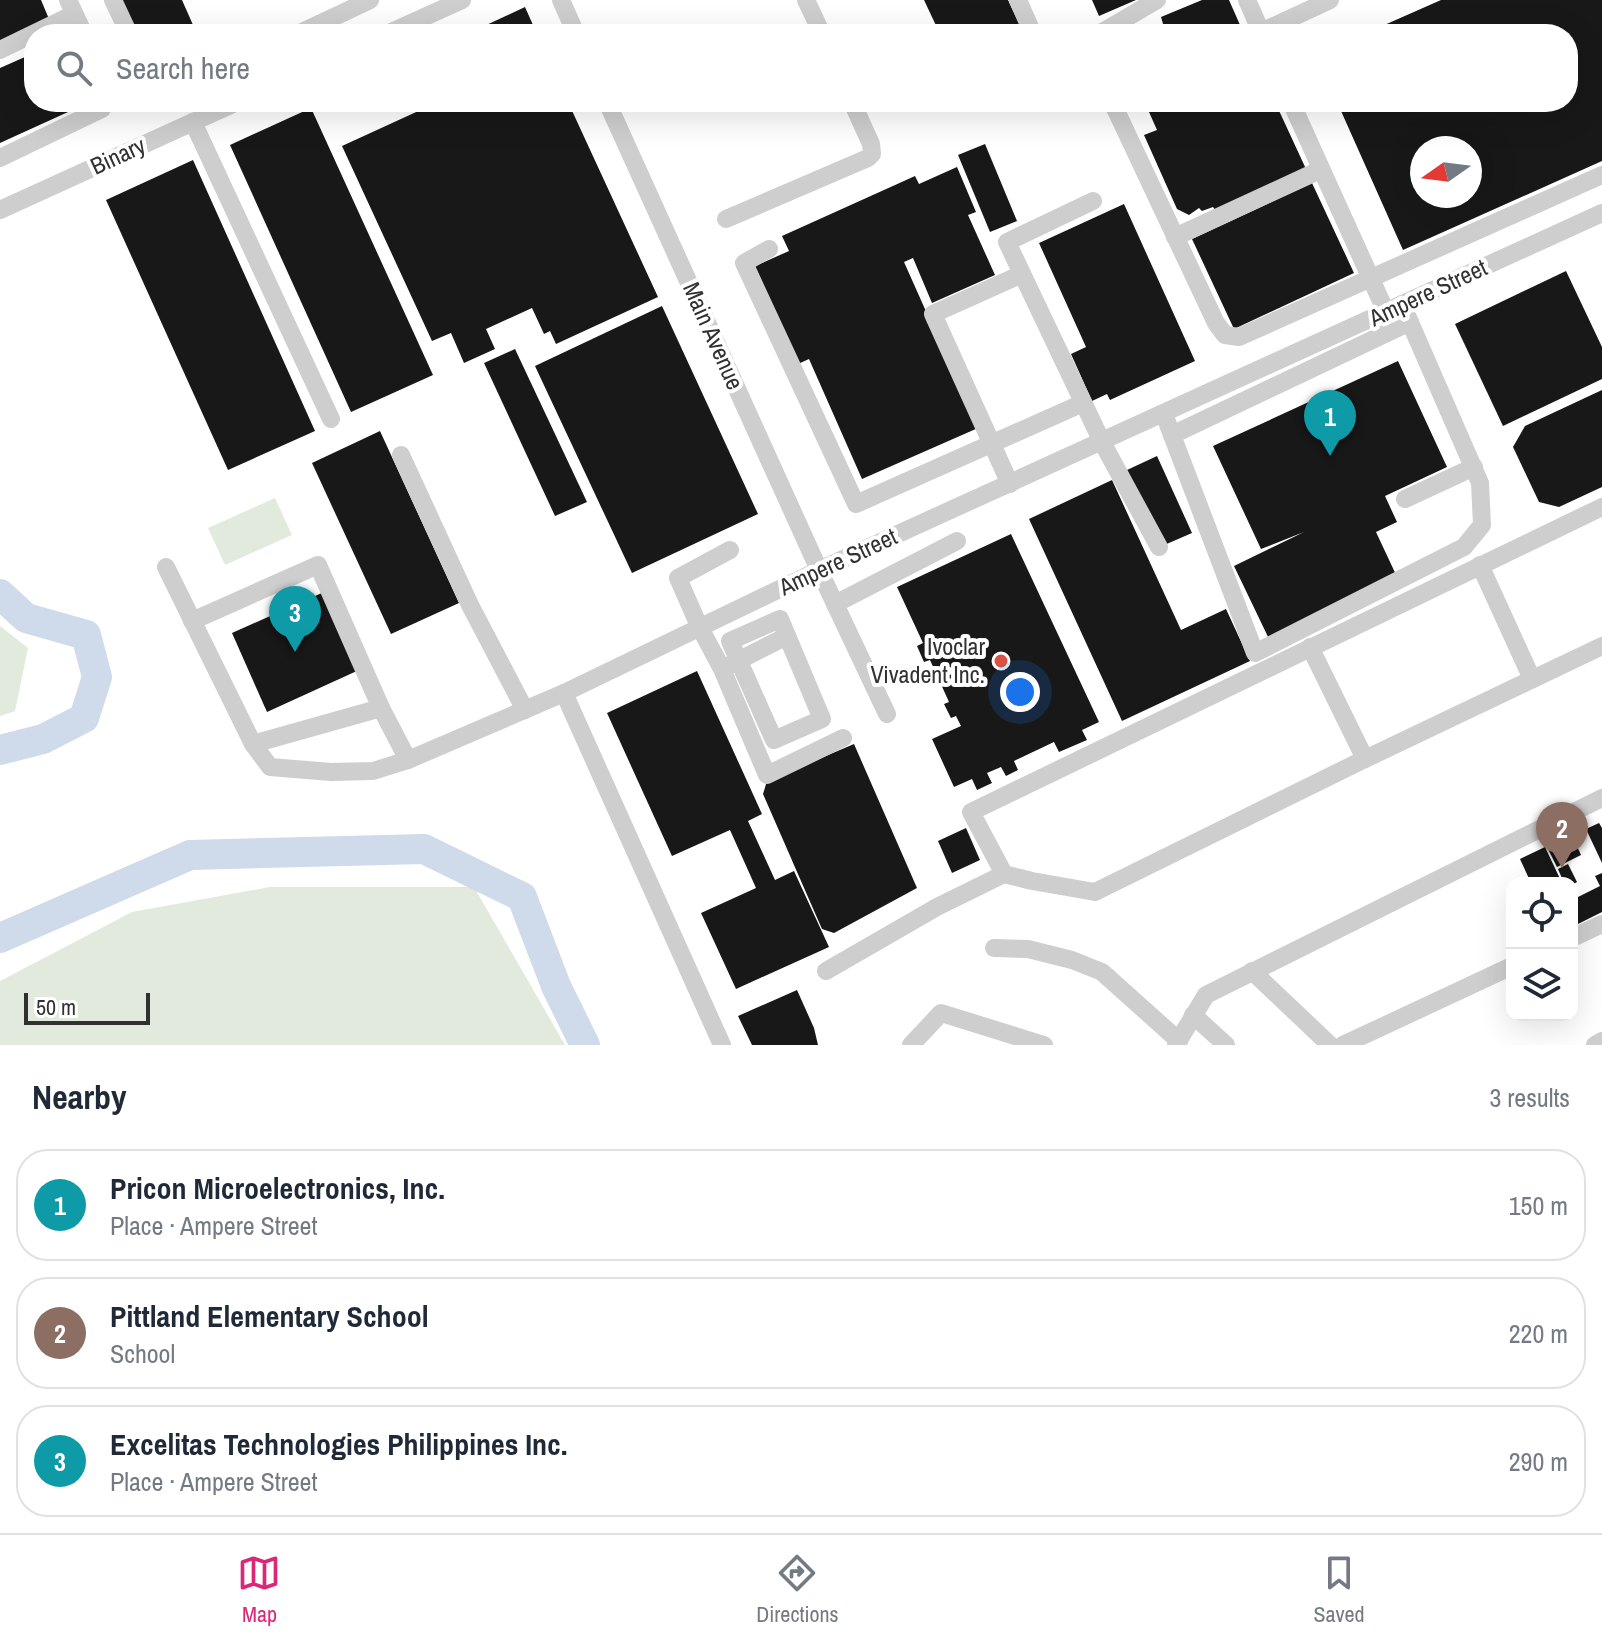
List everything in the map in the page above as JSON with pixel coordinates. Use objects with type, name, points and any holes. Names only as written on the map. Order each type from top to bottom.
[{"type":"street","points":[[113,0],[124,24]]},
{"type":"street","points":[[319,24],[370,0]]},
{"type":"street","points":[[561,0],[572,24]]},
{"type":"street","points":[[806,0],[817,24]]},
{"type":"street","points":[[1018,0],[1029,24]]},
{"type":"street","points":[[1247,0],[1257,24]]},
{"type":"street","points":[[1280,24],[1330,0]]},
{"type":"street","points":[[408,24],[456,1]]},
{"type":"street","points":[[1115,24],[1152,1]]},
{"type":"street","points":[[43,24],[71,7]]},
{"type":"street","points":[[0,50],[24,35]]},
{"type":"street","points":[[0,158],[96,112]]},
{"type":"street","name":"Binary","points":[[0,210],[215,112]]},
{"type":"street","name":"Main Avenue","points":[[612,112],[887,714]]},
{"type":"street","points":[[726,219],[868,158],[872,154],[871,144],[857,112]]},
{"type":"street","points":[[1117,112],[1216,323],[1225,335],[1239,337],[1602,175]]},
{"type":"street","points":[[1164,414],[1255,653],[1464,547],[1482,525],[1480,483],[1410,322],[1394,308],[1370,277],[1295,112]]},
{"type":"street","points":[[193,122],[331,419]]},
{"type":"street","points":[[1175,237],[1320,170]]},
{"type":"street","points":[[1093,201],[1007,242],[1102,442],[1159,547]]},
{"type":"street","name":"Ampere Street","points":[[166,567],[253,744],[270,767],[331,772],[373,771],[408,760],[564,693],[819,570],[1602,213]]},
{"type":"street","points":[[769,249],[744,263],[856,504],[1083,403]]},
{"type":"street","points":[[1010,484],[933,314],[1022,274]]},
{"type":"street","points":[[1172,435],[1410,322]]},
{"type":"street","points":[[401,455],[470,605],[525,710]]},
{"type":"street","points":[[1405,499],[1474,467]]},
{"type":"street","points":[[1004,874],[971,812],[1602,507]]},
{"type":"street","points":[[835,604],[957,541]]},
{"type":"street","points":[[730,550],[678,578],[699,626],[730,665],[774,740],[822,719],[787,636],[730,665]]},
{"type":"street","points":[[192,621],[318,565],[381,708],[408,760]]},
{"type":"street","points":[[1480,565],[1532,679]]},
{"type":"street","points":[[826,971],[937,907],[1004,874],[1095,892],[1602,646]]},
{"type":"street","points":[[1310,647],[1365,759]]},
{"type":"street","points":[[730,665],[767,775],[843,738]]},
{"type":"street","points":[[564,693],[722,1045]]},
{"type":"street","points":[[253,744],[381,708]]},
{"type":"street","points":[[994,948],[1028,949],[1072,960],[1102,972],[1178,1043],[1206,995],[1600,804]]},
{"type":"street","points":[[1578,935],[1602,924]]},
{"type":"street","points":[[1343,1045],[1506,969]]},
{"type":"street","points":[[1252,971],[1330,1045]]},
{"type":"street","points":[[911,1045],[941,1013],[1044,1045]]},
{"type":"street","points":[[1193,1015],[1226,1045]]},
{"type":"street","points":[[1595,1045],[1602,1041]]},
{"type":"shaded area","points":[[275,498],[292,535],[225,565],[208,528]]},
{"type":"shaded area","points":[[0,626],[28,648],[15,711],[0,716]]},
{"type":"shaded area","points":[[270,887],[474,887],[565,1045],[0,1045],[0,981],[132,912]]},
{"type":"building","points":[[0,0],[41,0],[49,19],[38,24],[24,24],[24,30],[0,41]]},
{"type":"building","points":[[120,0],[182,0],[193,24],[131,24]]},
{"type":"building","points":[[924,0],[1008,0],[1019,24],[935,24]]},
{"type":"building","points":[[1092,0],[1136,0],[1099,16]]},
{"type":"building","points":[[1202,0],[1229,0],[1240,24],[1163,24],[1161,17]]},
{"type":"building","points":[[1441,0],[1602,0],[1602,161],[1403,250],[1341,112],[1578,112],[1578,24],[1387,24]]},
{"type":"building","points":[[525,7],[533,24],[488,24]]},
{"type":"building","points":[[24,57],[24,112],[68,112],[0,143],[0,68]]},
{"type":"building","points":[[302,112],[313,112],[433,375],[351,412],[230,145]]},
{"type":"building","points":[[416,112],[573,112],[658,297],[556,344],[550,331],[544,334],[532,308],[486,329],[495,349],[464,363],[451,333],[432,341],[342,146]]},
{"type":"building","points":[[1149,112],[1280,112],[1306,169],[1215,210],[1213,207],[1202,211],[1199,208],[1189,215],[1177,209],[1144,135],[1157,130]]},
{"type":"building","points":[[985,144],[1017,221],[990,232],[958,155]]},
{"type":"building","points":[[193,160],[315,431],[228,470],[106,200]]},
{"type":"building","points":[[957,167],[976,212],[968,215],[995,275],[932,303],[913,258],[904,262],[978,428],[862,479],[809,359],[798,364],[755,266],[789,251],[782,236],[915,176],[919,184]]},
{"type":"building","points":[[1312,183],[1354,273],[1234,329],[1192,239]]},
{"type":"building","points":[[1124,204],[1195,361],[1110,400],[1107,394],[1092,401],[1071,354],[1086,347],[1039,243]]},
{"type":"building","points":[[1566,271],[1602,347],[1602,379],[1503,426],[1455,324]]},
{"type":"building","points":[[662,306],[758,514],[632,573],[535,366]]},
{"type":"building","points":[[515,349],[587,502],[555,516],[484,363]]},
{"type":"building","points":[[1398,361],[1447,467],[1385,496],[1397,522],[1376,532],[1398,579],[1270,641],[1234,566],[1304,532],[1261,549],[1213,446]]},
{"type":"building","points":[[1602,390],[1602,487],[1559,507],[1539,502],[1513,447],[1525,426]]},
{"type":"building","points":[[380,431],[459,603],[391,634],[312,463]]},
{"type":"building","points":[[1157,456],[1192,533],[1162,546],[1127,470]]},
{"type":"building","points":[[1112,480],[1181,630],[1226,609],[1250,661],[1122,721],[1029,519]]},
{"type":"building","name":"Ivoclar Vivadent Inc.","points":[[1011,534],[1099,722],[1082,730],[1087,740],[1059,752],[1054,742],[1014,761],[1018,770],[1006,776],[1001,767],[987,773],[992,783],[977,790],[972,779],[954,787],[932,739],[961,726],[956,716],[951,718],[944,704],[949,702],[930,660],[924,662],[917,646],[923,643],[897,587]]},
{"type":"building","points":[[324,592],[359,670],[267,712],[232,633]]},
{"type":"building","points":[[697,671],[762,814],[748,821],[775,880],[794,871],[829,947],[736,989],[701,913],[756,888],[730,830],[672,856],[607,713]]},
{"type":"building","points":[[854,744],[917,888],[834,933],[822,929],[763,794],[767,781]]},
{"type":"building","points":[[1599,823],[1602,828],[1602,863],[1586,829]]},
{"type":"building","points":[[966,828],[980,860],[952,873],[938,841]]},
{"type":"building","points":[[1571,833],[1581,855],[1557,867],[1546,845]]},
{"type":"building","points":[[1545,847],[1559,877],[1528,877],[1520,859]]},
{"type":"building","points":[[1568,864],[1574,877],[1561,877],[1558,869]]},
{"type":"building","points":[[1602,873],[1602,912],[1578,924],[1578,897],[1600,886],[1595,876]]},
{"type":"building","points":[[797,990],[818,1045],[752,1045],[738,1016]]},
{"type":"waterway","points":[[0,594],[26,618],[86,635],[97,677],[84,718],[43,739],[0,750]]},
{"type":"waterway","points":[[0,938],[190,855],[424,849],[522,897],[556,986],[585,1045]]},
{"type":"place","name":"Pricon Microelectronics, Inc.","points":[[1330,456]]},
{"type":"place","name":"Excelitas Technologies Philippines Inc.","points":[[295,652]]},
{"type":"place","name":"Ivoclar Vivadent Inc.","points":[[1001,661]]},
{"type":"place","name":"Pittland Elementary School","points":[[1562,868]]}]
